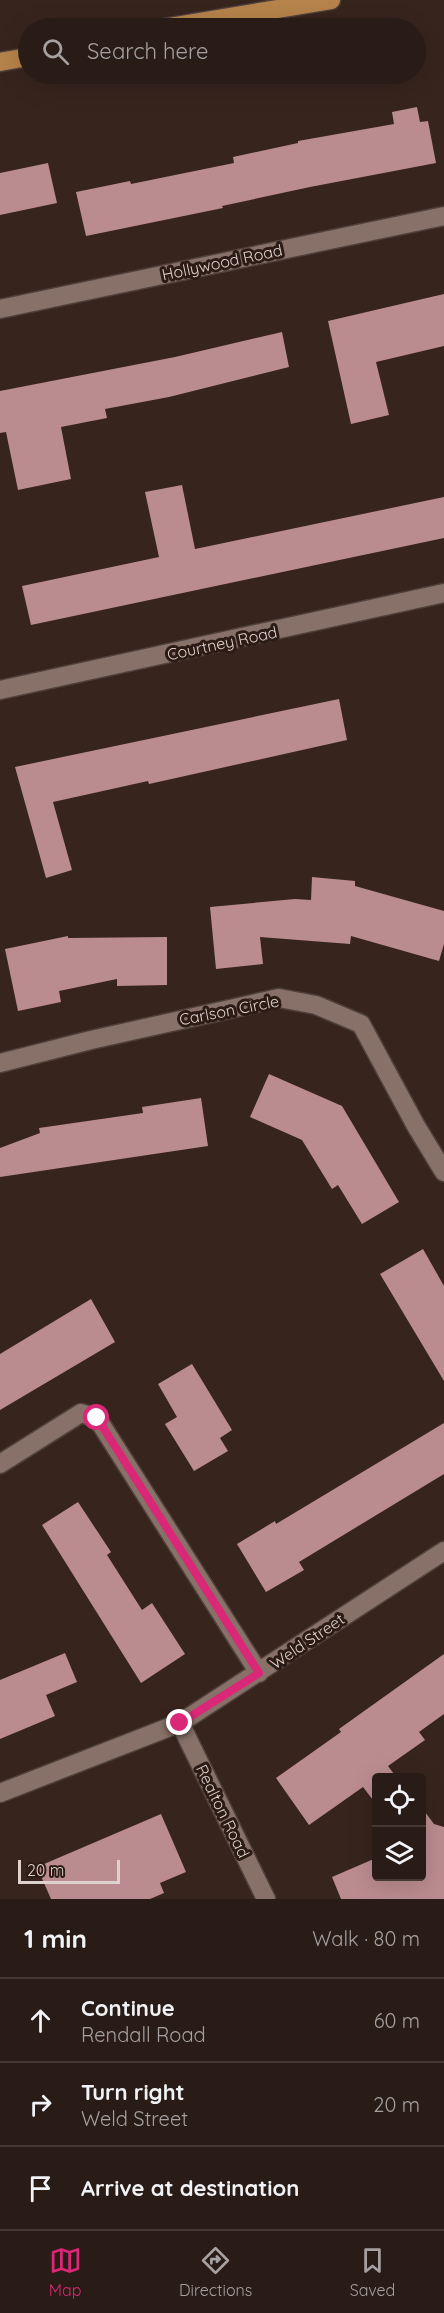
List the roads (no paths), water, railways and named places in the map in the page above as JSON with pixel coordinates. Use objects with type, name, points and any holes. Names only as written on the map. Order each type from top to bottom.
[{"type":"highway","points":[[224,18],[331,0]]},
{"type":"highway","points":[[0,62],[18,59]]},
{"type":"street","name":"Hollywood Road","points":[[0,309],[444,216]]},
{"type":"street","name":"Courtney Road","points":[[0,690],[444,593]]},
{"type":"street","name":"Carlson Circle","points":[[0,1063],[279,998],[316,1005],[361,1024],[416,1126],[444,1172]]},
{"type":"street","points":[[0,1464],[81,1413],[97,1418],[259,1673]]},
{"type":"street","name":"Weld Street","points":[[0,1793],[180,1723],[259,1673],[388,1585],[444,1551]]},
{"type":"street","name":"Realton Road","points":[[180,1723],[266,1899]]}]
